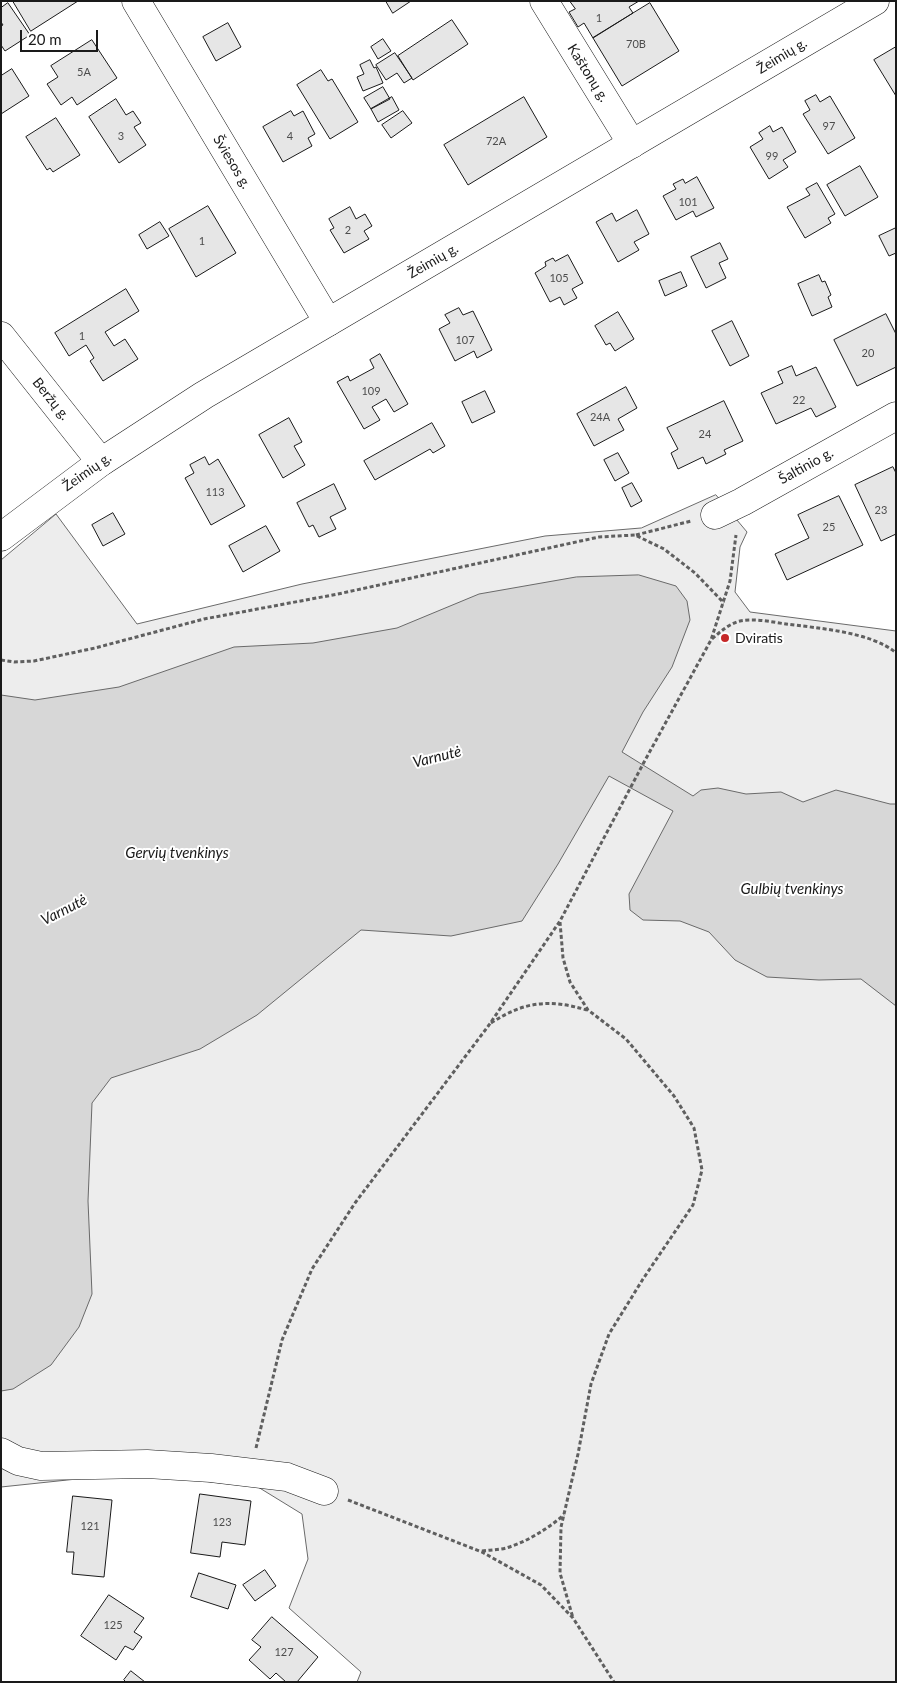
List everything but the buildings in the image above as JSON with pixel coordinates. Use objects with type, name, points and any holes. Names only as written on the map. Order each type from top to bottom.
[{"type":"street","name":"Šviesos g.","points":[[136,1],[328,322]]},
{"type":"street","name":"Kaštonų g.","points":[[544,1],[632,144]]},
{"type":"street","name":"Žeimių g.","points":[[1,537],[101,462],[204,395],[875,1]]},
{"type":"street","name":"Beržų g.","points":[[1,336],[101,462]]},
{"type":"street","name":"Šaltinio g.","points":[[715,515],[742,502],[896,416]]},
{"type":"street","points":[[1,1452],[18,1461],[41,1466],[146,1464],[250,1472],[287,1477],[324,1491]]},
{"type":"path","points":[[250,1472],[282,1340],[312,1269],[355,1203],[489,1025],[560,921],[630,788],[712,640],[730,580],[742,502]]},
{"type":"path","points":[[1,660],[14,662],[34,661],[95,648],[204,619],[338,594],[599,538],[636,535],[715,515]]},
{"type":"path","points":[[636,535],[664,549],[695,573],[724,603]]},
{"type":"path","points":[[712,640],[727,626],[742,620],[764,621],[839,631],[874,641],[896,653]]},
{"type":"path","points":[[560,921],[563,958],[570,982],[588,1010],[626,1039],[674,1096],[694,1128],[702,1170],[693,1206],[643,1279],[609,1334],[591,1384],[578,1454],[561,1527],[560,1572],[573,1618]]},
{"type":"path","points":[[489,1025],[508,1012],[537,1003],[554,1002],[588,1010]]},
{"type":"path","points":[[324,1491],[482,1552],[541,1585],[573,1618],[614,1682]]},
{"type":"path","points":[[482,1552],[505,1548],[523,1541],[564,1515]]},
{"type":"shaded area","points":[[716,495],[747,532],[740,547],[735,592],[750,612],[896,631],[896,1682],[357,1682],[361,1672],[289,1608],[308,1559],[302,1514],[258,1487],[175,1478],[115,1475],[1,1487],[1,560],[56,514],[137,624],[302,584],[545,536],[641,528]]},
{"type":"water","name":"Gervių tvenkinys","points":[[639,575],[676,586],[687,601],[690,620],[672,667],[643,712],[622,752],[693,796],[701,790],[718,788],[746,794],[781,792],[803,802],[836,790],[896,804],[896,1006],[861,979],[819,980],[767,977],[735,960],[709,932],[680,921],[643,920],[630,910],[629,894],[673,811],[609,776],[558,864],[522,921],[451,936],[361,930],[257,1015],[200,1049],[111,1078],[92,1103],[88,1201],[92,1294],[79,1327],[51,1365],[13,1389],[1,1391],[1,695],[35,700],[119,687],[234,647],[313,643],[397,628],[479,594],[576,577]]},
{"type":"place","name":"Dviratis","points":[[725,638]]},
{"type":"water label","name":"Varnutė","points":[[437,757]]},
{"type":"water label","name":"Gulbių tvenkinys","points":[[792,889]]},
{"type":"water label","name":"Varnutė","points":[[64,910]]}]
